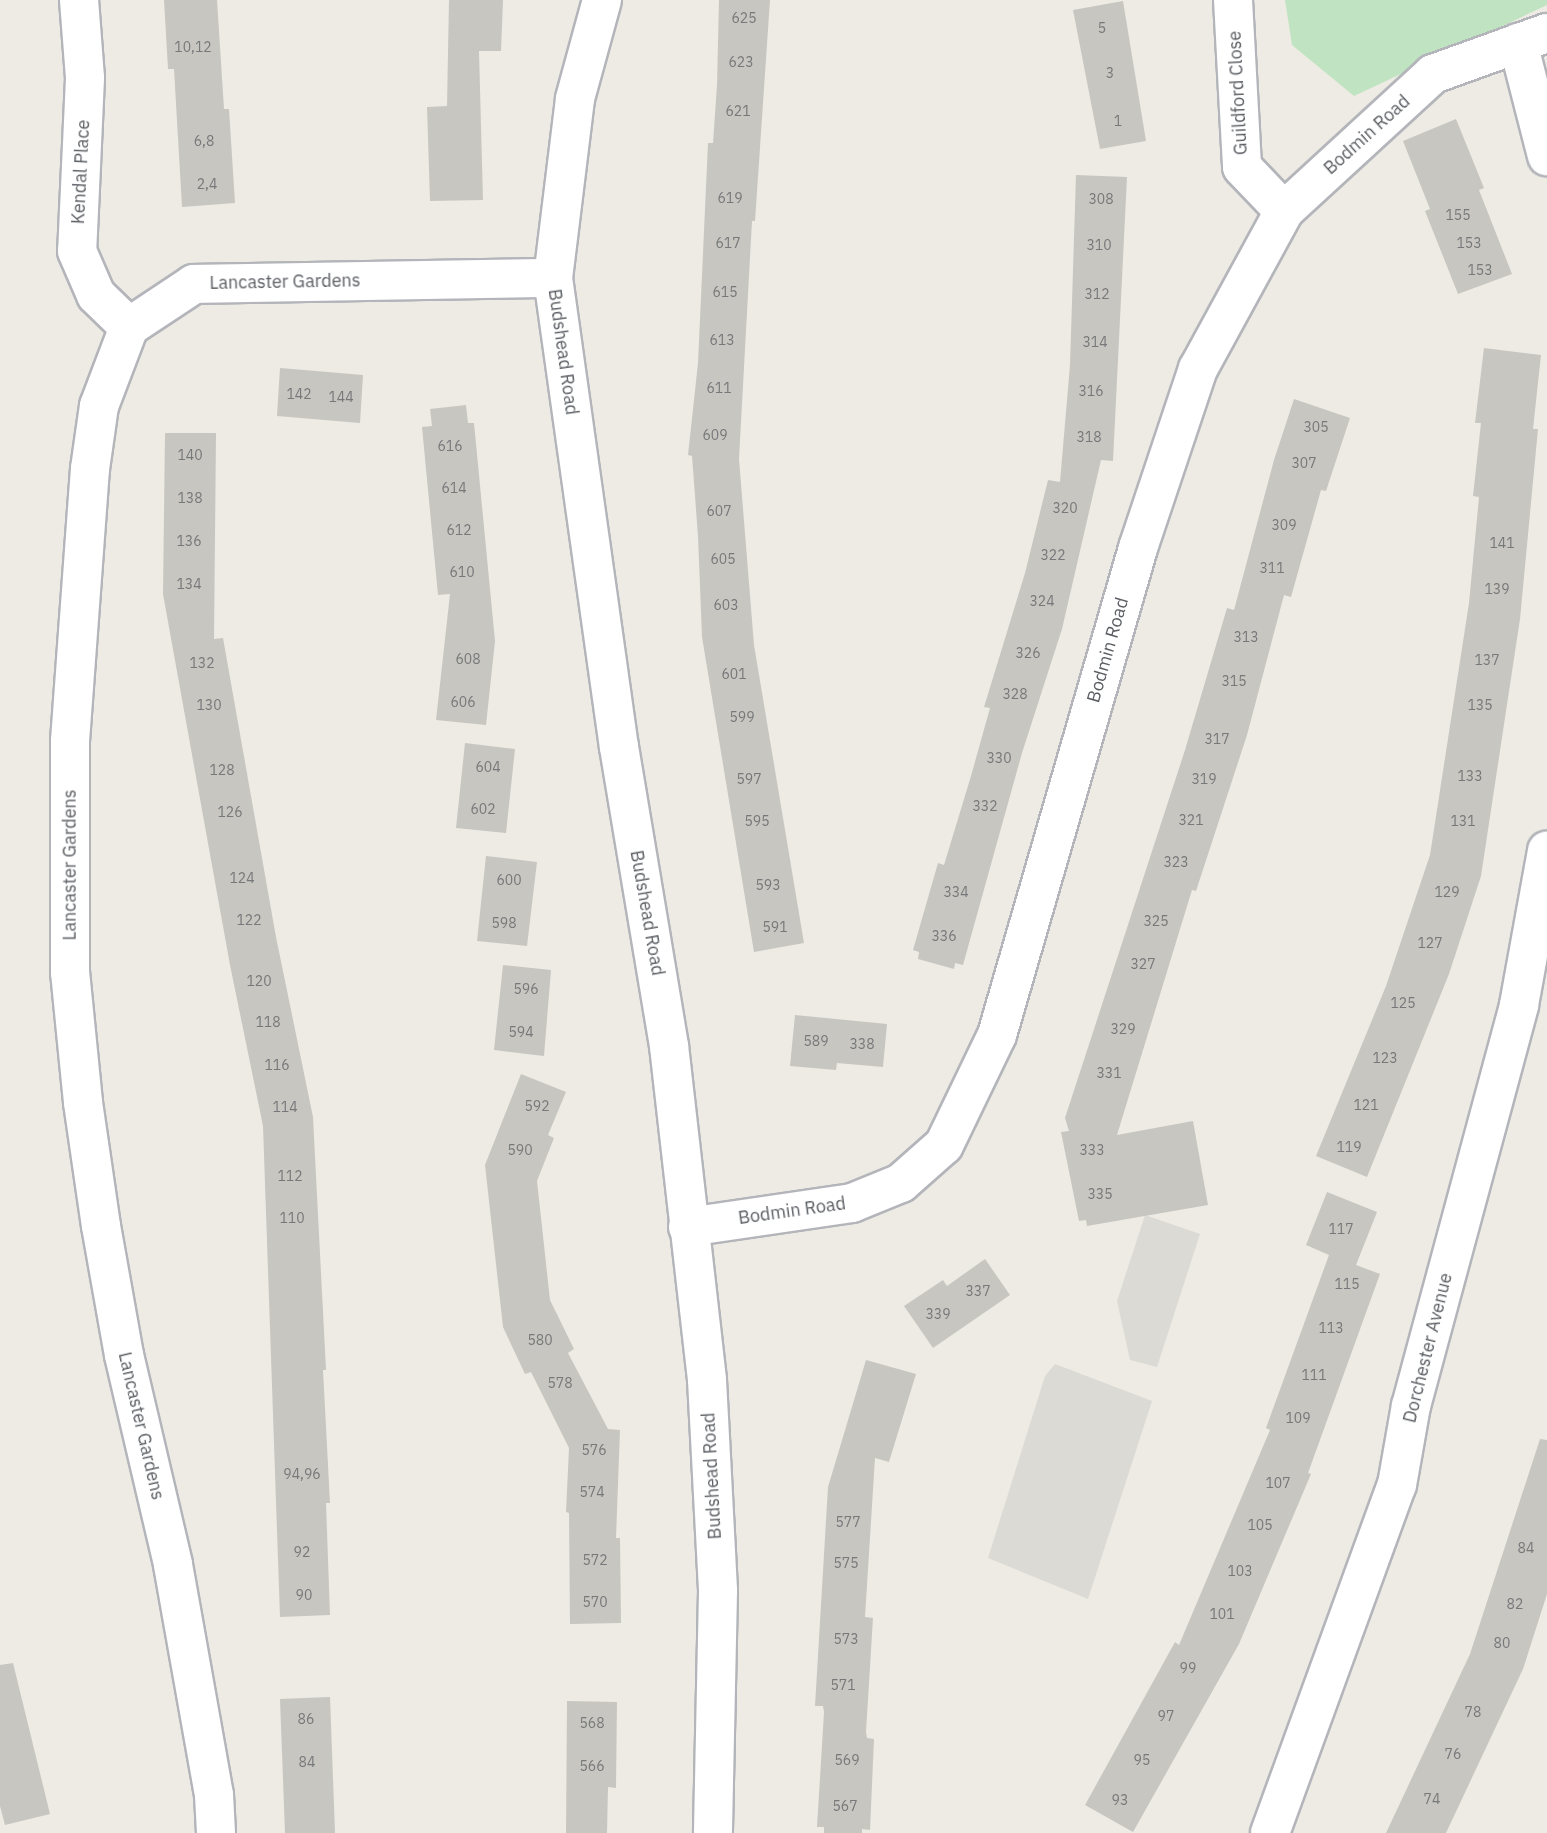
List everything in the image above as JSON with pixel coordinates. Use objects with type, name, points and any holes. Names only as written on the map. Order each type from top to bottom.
[{"type":"street","name":"Kendal Place","points":[[79,0],[85,78],[77,251],[96,295],[129,327]]},
{"type":"street","name":"Budshead Road","points":[[602,0],[575,99],[552,278],[619,747],[669,1046],[707,1380],[718,1591],[713,1833]]},
{"type":"street","name":"Guildford Close","points":[[1233,0],[1242,167],[1283,211]]},
{"type":"street","name":"Bodmin Road","points":[[688,1227],[852,1203],[901,1183],[944,1145],[997,1035],[1138,548],[1198,369],[1283,211],[1433,74],[1533,38]]},
{"type":"street","points":[[1533,38],[1547,156]]},
{"type":"street","name":"Lancaster Gardens","points":[[216,1833],[214,1795],[173,1564],[124,1355],[101,1226],[83,1102],[70,972],[70,741],[90,469],[99,406],[129,327],[194,284],[552,278]]},
{"type":"street","name":"Dorchester Avenue","points":[[1270,1833],[1396,1485],[1411,1405],[1519,1005],[1547,851]]},
{"type":"shaded area","points":[[1145,1215],[1200,1234],[1157,1367],[1130,1360],[1117,1301]]},
{"type":"shaded area","points":[[1055,1364],[1152,1401],[1088,1599],[988,1558],[1045,1376]]},
{"type":"green space","points":[[1285,0],[1547,0],[1547,5],[1354,96],[1292,45]]},
{"type":"building","points":[[164,0],[217,0],[224,109],[229,109],[235,203],[182,207],[174,69],[168,69]]},
{"type":"building","points":[[449,0],[503,0],[501,51],[479,51],[483,200],[430,201],[427,107],[447,106]]},
{"type":"building","points":[[719,0],[770,0],[755,221],[752,221],[739,459],[754,645],[804,943],[754,952],[702,637],[692,456],[688,455],[698,363],[708,143],[713,143],[717,85]]},
{"type":"building","points":[[1123,1],[1146,141],[1100,149],[1073,10]]},
{"type":"building","points":[[1456,119],[1484,188],[1479,190],[1512,274],[1458,294],[1425,211],[1430,209],[1403,141]]},
{"type":"building","points":[[1076,175],[1127,177],[1113,461],[1101,460],[1062,629],[1022,753],[963,965],[955,963],[954,969],[918,959],[919,952],[913,950],[938,863],[944,865],[971,776],[990,708],[984,707],[1025,573],[1048,480],[1060,482],[1070,365]]},
{"type":"building","points":[[1484,348],[1541,355],[1533,429],[1538,429],[1520,619],[1481,876],[1449,974],[1367,1177],[1316,1156],[1386,986],[1430,855],[1469,603],[1479,497],[1473,496],[1481,423],[1475,423]]},
{"type":"building","points":[[280,368],[363,375],[360,423],[277,416]]},
{"type":"building","points":[[1294,399],[1350,418],[1326,491],[1321,490],[1291,597],[1284,595],[1247,735],[1196,891],[1192,890],[1117,1135],[1193,1121],[1208,1205],[1087,1226],[1086,1220],[1079,1221],[1061,1132],[1069,1131],[1065,1118],[1185,750],[1227,608],[1234,610],[1274,460]]},
{"type":"building","points":[[466,405],[468,423],[474,423],[495,641],[486,725],[436,720],[450,594],[438,595],[422,427],[432,426],[430,409]]},
{"type":"building","points":[[165,433],[216,433],[214,639],[223,638],[276,937],[313,1117],[326,1370],[323,1370],[330,1503],[326,1503],[330,1615],[280,1617],[263,1126],[230,965],[163,594]]},
{"type":"building","points":[[465,743],[515,749],[506,833],[456,828]]},
{"type":"building","points":[[486,856],[537,862],[527,946],[477,941]]},
{"type":"building","points":[[503,965],[551,970],[544,1056],[494,1050]]},
{"type":"building","points":[[795,1015],[887,1024],[883,1067],[837,1063],[836,1070],[790,1066]]},
{"type":"building","points":[[521,1074],[566,1092],[548,1135],[554,1138],[537,1181],[550,1300],[574,1349],[568,1353],[608,1429],[620,1430],[616,1538],[620,1538],[621,1623],[570,1624],[569,1513],[566,1512],[569,1448],[531,1372],[525,1374],[503,1327],[485,1165]]},
{"type":"building","points":[[1327,1192],[1377,1212],[1356,1265],[1380,1274],[1308,1473],[1311,1474],[1239,1644],[1133,1832],[1085,1805],[1175,1642],[1179,1645],[1270,1430],[1266,1428],[1329,1255],[1306,1245]]},
{"type":"building","points":[[985,1259],[1010,1295],[933,1348],[904,1306],[943,1280],[947,1286]]},
{"type":"building","points":[[866,1360],[916,1374],[889,1462],[875,1458],[865,1617],[873,1618],[866,1732],[867,1738],[874,1739],[870,1830],[862,1829],[862,1833],[824,1833],[824,1827],[817,1827],[824,1712],[823,1706],[815,1706],[828,1487]]},
{"type":"building","points":[[1540,1439],[1547,1440],[1547,1594],[1523,1669],[1446,1833],[1386,1833],[1470,1654]]},
{"type":"building","points":[[13,1663],[50,1814],[5,1825],[0,1806],[0,1665]]},
{"type":"building","points":[[330,1697],[335,1833],[285,1833],[280,1699]]},
{"type":"building","points":[[567,1701],[617,1702],[616,1788],[608,1787],[607,1833],[566,1833]]}]
